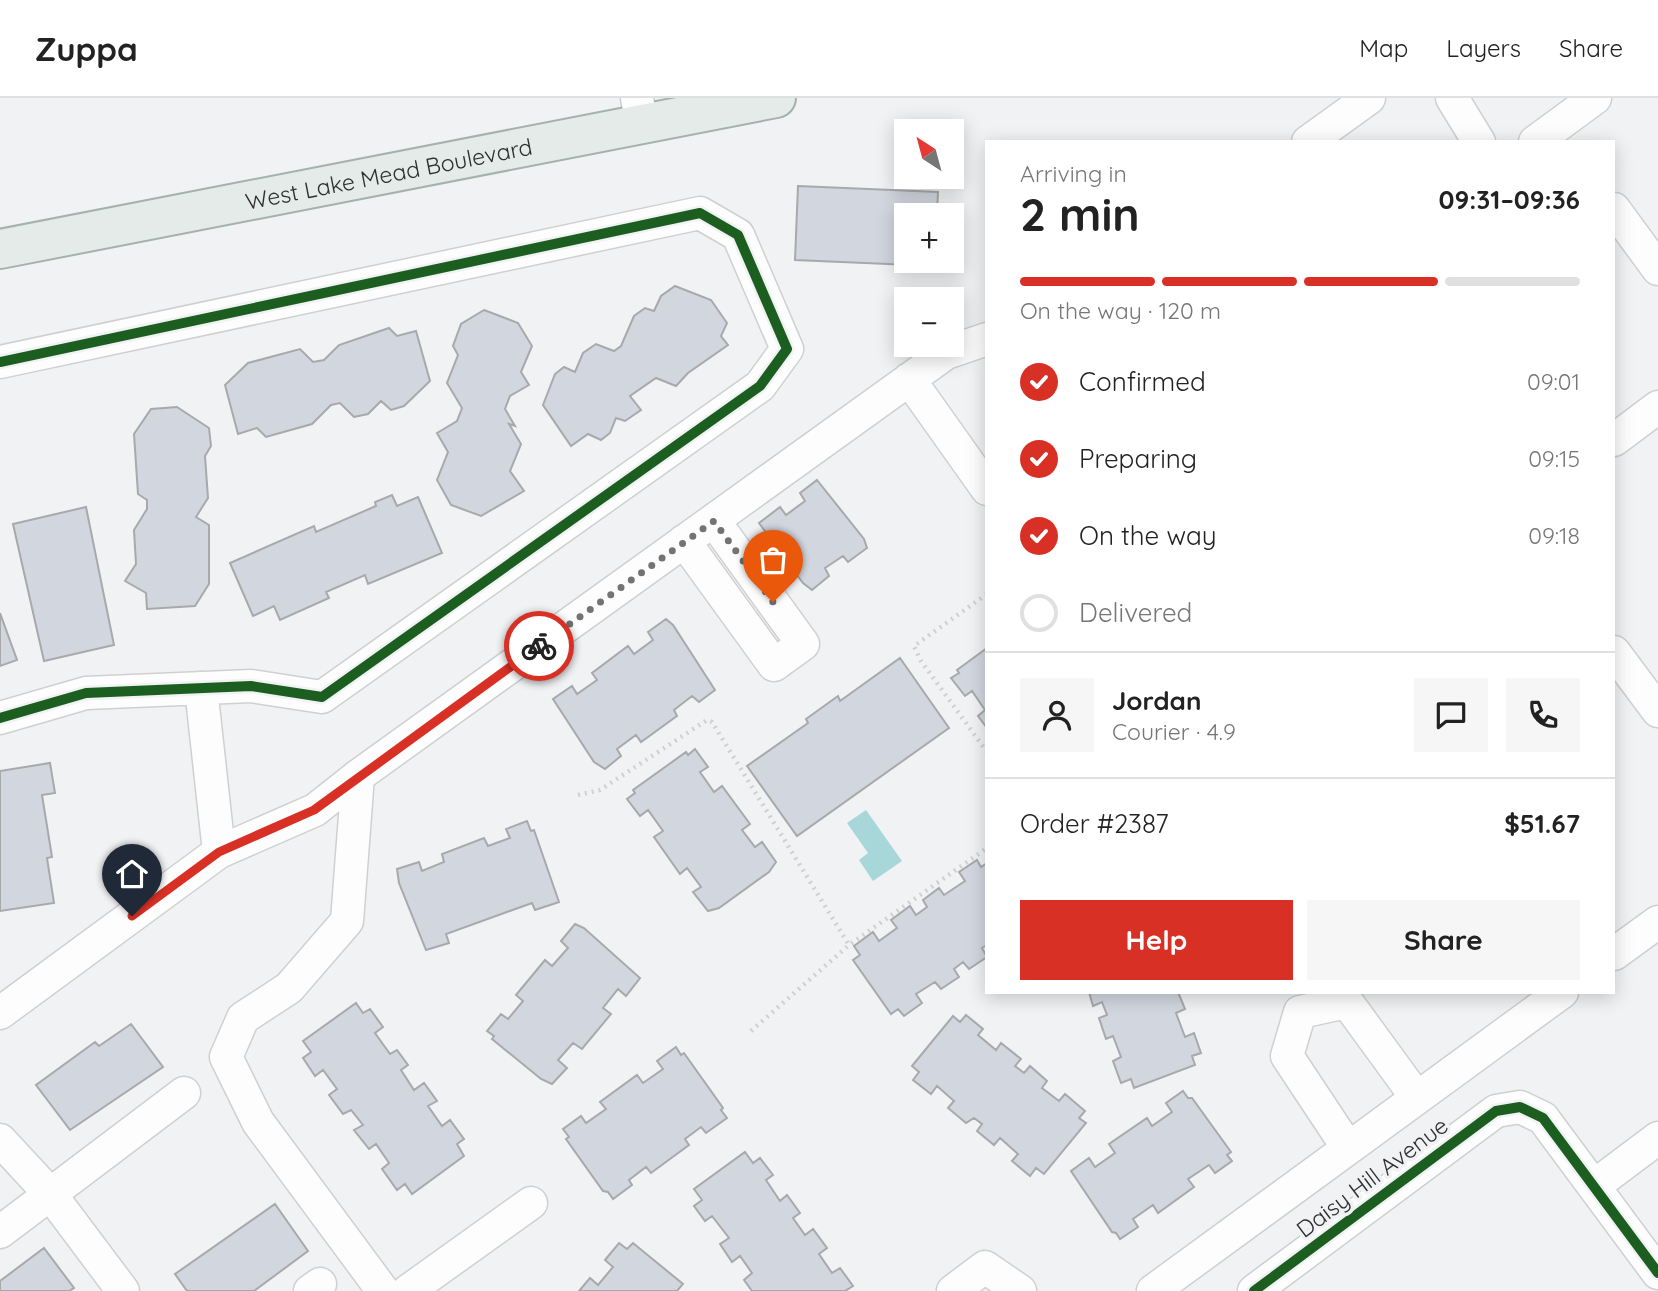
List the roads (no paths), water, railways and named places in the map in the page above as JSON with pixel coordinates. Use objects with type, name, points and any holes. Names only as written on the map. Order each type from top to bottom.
[{"type":"main road","name":"West Lake Mead Boulevard","points":[[0,249],[640,112],[776,98]]},
{"type":"street","points":[[1311,140],[1369,98]]},
{"type":"street","points":[[1452,98],[1478,140]]},
{"type":"street","points":[[1551,137],[1595,98]]},
{"type":"street","points":[[1615,210],[1658,269]]},
{"type":"street","points":[[0,362],[700,213],[738,235],[788,349],[760,386],[322,697],[251,686],[86,693],[0,718]]},
{"type":"street","points":[[0,1013],[219,852],[314,810],[946,353],[985,340]]},
{"type":"street","points":[[909,379],[985,486]]},
{"type":"street","points":[[1615,439],[1658,407]]},
{"type":"street","points":[[684,541],[774,665],[803,644],[714,521]]},
{"type":"street","points":[[1615,653],[1658,711]]},
{"type":"street","points":[[201,688],[219,852]]},
{"type":"street","points":[[358,776],[347,921],[289,988],[243,1018],[226,1057],[258,1122],[383,1291]]},
{"type":"street","points":[[1615,953],[1658,922]]},
{"type":"street","points":[[1153,1291],[1559,994]]},
{"type":"street","points":[[1348,1148],[1286,1056],[1300,1012],[1347,1002],[1417,1098]]},
{"type":"street","points":[[0,1232],[184,1093]]},
{"type":"street","name":"Daisy Hill Avenue","points":[[1254,1291],[1496,1111],[1520,1107],[1542,1118],[1594,1186]]},
{"type":"street","points":[[1658,1138],[1594,1186],[1658,1272]]},
{"type":"street","points":[[0,1140],[51,1195],[123,1291]]},
{"type":"street","points":[[408,1291],[531,1203]]},
{"type":"street","points":[[953,1291],[985,1267],[1020,1291]]},
{"type":"water","points":[[866,810],[902,861],[873,881],[859,860],[868,853],[847,823]]}]
